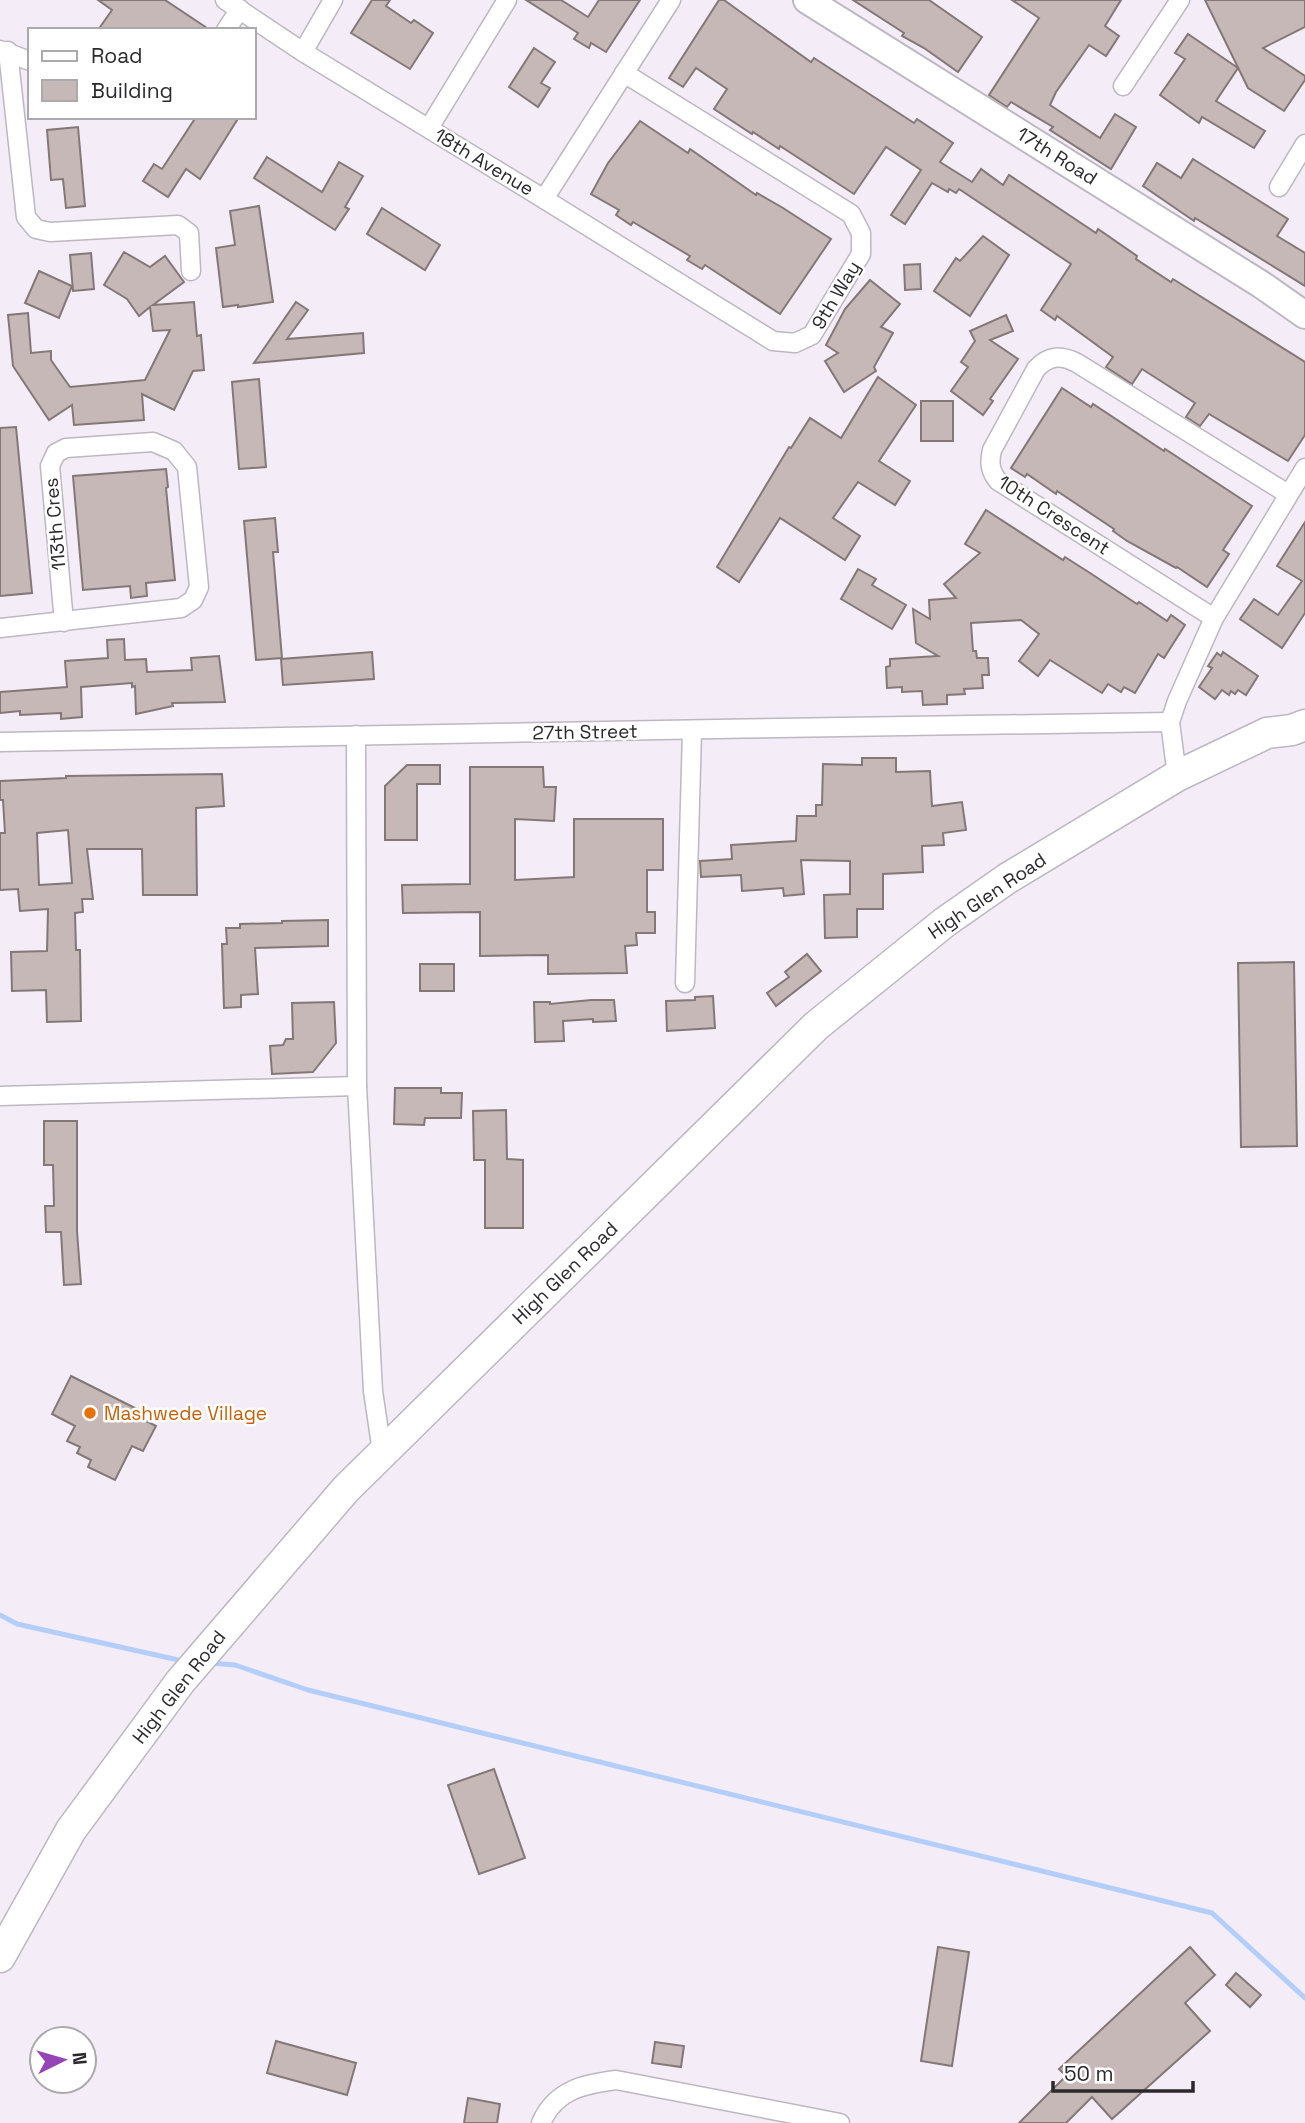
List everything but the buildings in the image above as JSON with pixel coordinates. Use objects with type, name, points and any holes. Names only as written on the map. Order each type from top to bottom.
[{"type":"main road","name":"High Glen Road","points":[[1267,733],[1283,717],[1305,705]]},
{"type":"main road","name":"High Glen Road","points":[[0,1957],[71,1830],[180,1682],[346,1489],[816,1026],[935,930],[1008,878],[1177,776],[1267,733],[1292,730],[1305,725]]},
{"type":"street","points":[[303,52],[333,0]]},
{"type":"street","points":[[429,128],[507,0]]},
{"type":"street","name":"18th Avenue","points":[[233,5],[303,52],[544,199],[671,0]]},
{"type":"street","points":[[1123,86],[1180,0]]},
{"type":"street","name":"17th Road","points":[[822,4],[1305,315]]},
{"type":"street","points":[[227,28],[233,5]]},
{"type":"street","points":[[4,50],[28,60]]},
{"type":"street","points":[[4,50],[26,217],[36,229],[50,232],[178,225],[189,233],[191,271]]},
{"type":"street","name":"9th Way","points":[[544,199],[773,341],[795,343],[812,335],[861,254],[861,233],[851,214],[624,73]]},
{"type":"street","points":[[1279,187],[1305,144]]},
{"type":"street","name":"10th Crescent","points":[[1214,618],[998,481],[992,474],[989,461],[992,450],[1036,369],[1044,360],[1054,357],[1077,363],[1288,494]]},
{"type":"street","name":"113th Cres","points":[[153,442],[174,452],[187,467],[199,587],[193,600],[181,608],[64,622],[50,466],[56,453],[66,449],[153,442]]},
{"type":"street","points":[[1177,776],[1170,722],[1177,701],[1214,618],[1305,468]]},
{"type":"street","points":[[0,628],[64,622]]},
{"type":"street","name":"27th Street","points":[[0,742],[1170,722]]},
{"type":"street","points":[[685,983],[692,731]]},
{"type":"street","points":[[356,735],[357,1086],[373,1391],[382,1452]]},
{"type":"street","points":[[0,1096],[357,1086]]},
{"type":"street","points":[[541,2123],[547,2108],[566,2093],[593,2083],[616,2080],[840,2123]]},
{"type":"waterway","points":[[0,1615],[17,1624],[183,1661]]},
{"type":"waterway","points":[[210,1663],[235,1665],[308,1690],[1212,1913],[1305,1998]]},
{"type":"place","name":"Mashwede Village","points":[[90,1413]]}]
